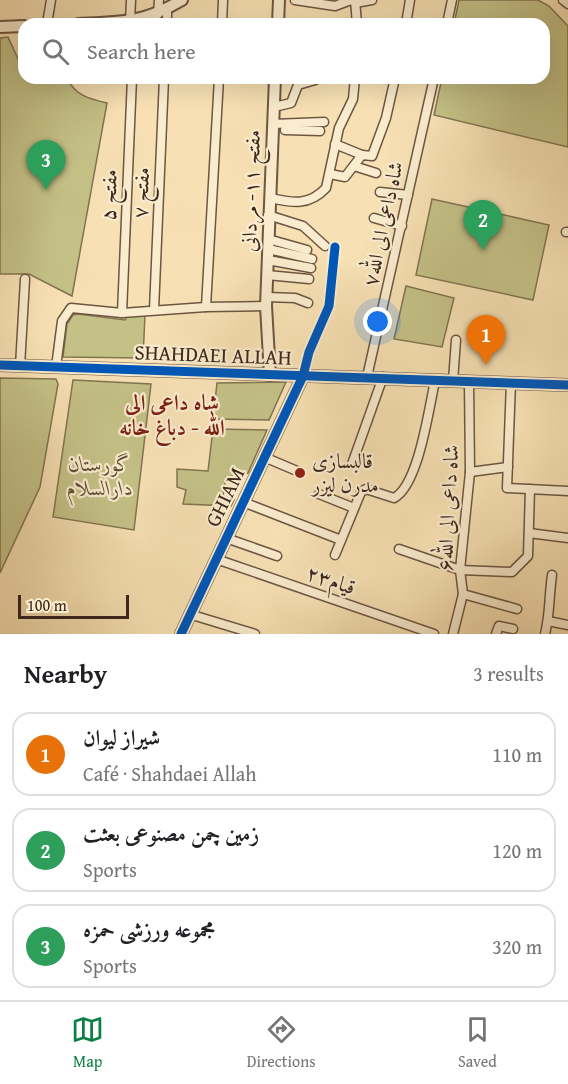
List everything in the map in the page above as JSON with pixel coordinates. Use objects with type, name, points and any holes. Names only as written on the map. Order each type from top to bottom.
[{"type":"street","points":[[48,18],[51,0]]},
{"type":"street","points":[[131,0],[133,18]]},
{"type":"street","points":[[159,0],[164,18]]},
{"type":"street","points":[[145,18],[182,0]]},
{"type":"street","points":[[222,18],[223,0]]},
{"type":"street","points":[[278,18],[279,0]]},
{"type":"street","points":[[295,0],[336,6],[354,1],[372,0]]},
{"type":"street","points":[[407,18],[410,0]]},
{"type":"street","points":[[448,18],[452,0]]},
{"type":"street","points":[[563,0],[568,4]]},
{"type":"street","points":[[354,1],[356,18]]},
{"type":"street","points":[[0,27],[18,26]]},
{"type":"street","name":"مفتح ۵","points":[[122,313],[132,84]]},
{"type":"street","name":"مفتح ۷","points":[[154,310],[164,84]]},
{"type":"street","points":[[206,307],[219,84]]},
{"type":"street","name":"مفتح ۱۱- مردانی","points":[[270,375],[267,275],[275,84]]},
{"type":"street","points":[[274,107],[291,103],[298,85],[301,84]]},
{"type":"street","points":[[270,198],[302,203],[325,190],[335,144],[353,99],[354,84]]},
{"type":"street","points":[[335,144],[362,155],[372,156],[386,118],[394,84]]},
{"type":"street","name":"شاه داعی الی الله۷","points":[[367,377],[433,84]]},
{"type":"street","points":[[273,127],[324,122]]},
{"type":"street","points":[[273,127],[320,131]]},
{"type":"street","points":[[330,174],[345,177],[362,155]]},
{"type":"street","points":[[354,166],[376,173]]},
{"type":"street","points":[[380,192],[408,195]]},
{"type":"street","points":[[268,215],[303,226],[325,246]]},
{"type":"street","points":[[374,218],[402,226]]},
{"type":"street","points":[[303,376],[309,352],[329,306],[335,247]]},
{"type":"street","points":[[268,250],[307,250]]},
{"type":"street","points":[[268,250],[311,264]]},
{"type":"street","points":[[267,275],[309,279]]},
{"type":"street","points":[[20,366],[25,279]]},
{"type":"street","points":[[56,367],[62,321],[71,308],[122,313],[295,298],[308,303]]},
{"type":"street","points":[[453,381],[456,340]]},
{"type":"street","name":"SHAHDAEI ALLAH","points":[[0,365],[568,385]]},
{"type":"street","name":"GHIAM","points":[[181,634],[303,376]]},
{"type":"street","points":[[352,464],[383,377]]},
{"type":"street","points":[[335,555],[361,492],[366,489],[397,496],[414,468],[435,381]]},
{"type":"street","name":"شاه داعی الی الله۶","points":[[453,634],[463,594],[460,570],[470,472],[469,382]]},
{"type":"street","points":[[511,382],[507,488],[568,491]]},
{"type":"street","points":[[264,457],[297,471]]},
{"type":"street","points":[[470,472],[508,467]]},
{"type":"street","points":[[399,549],[460,570],[512,572],[528,556],[530,489]]},
{"type":"street","points":[[319,494],[354,508]]},
{"type":"street","points":[[243,502],[341,540]]},
{"type":"street","points":[[529,533],[568,538]]},
{"type":"street","points":[[226,538],[277,556]]},
{"type":"street","name":"قیام۲۳","points":[[216,559],[434,634]]},
{"type":"street","points":[[545,634],[552,575]]},
{"type":"street","points":[[463,594],[517,609]]},
{"type":"street","points":[[189,614],[255,634]]},
{"type":"street","points":[[548,621],[568,625]]},
{"type":"street","points":[[495,634],[499,626],[513,629]]},
{"type":"green space","points":[[459,0],[538,0],[549,6],[568,26],[568,147],[434,115],[441,84],[550,84],[550,18],[455,18]]},
{"type":"green space","points":[[8,37],[18,59],[18,84],[70,84],[83,95],[107,103],[72,296],[29,274],[0,274],[0,38]]},
{"type":"green space","points":[[432,199],[549,225],[533,300],[416,275]]},
{"type":"green space","points":[[406,286],[454,298],[442,347],[394,339]]},
{"type":"green space","points":[[73,315],[125,320],[128,315],[145,315],[143,358],[63,357],[67,324]]},
{"type":"green space","name":"گورستان دارالسلام","points":[[0,378],[56,379],[58,384],[40,487],[0,573]]},
{"type":"green space","name":"گورستان دارالسلام","points":[[73,380],[151,384],[134,530],[53,517]]},
{"type":"green space","points":[[286,382],[269,420],[213,419],[217,383]]},
{"type":"green space","points":[[213,429],[267,430],[248,473],[226,477],[223,496],[234,500],[231,506],[183,504],[186,490],[177,487],[177,469],[208,471]]},
{"type":"cycle path","points":[[181,634],[303,376],[309,352],[329,306],[335,247]]},
{"type":"cycle path","points":[[0,365],[568,385]]},
{"type":"place","name":"مجموعه ورزشی حمزه","points":[[46,190]]},
{"type":"place","name":"زمین چمن مصنوعی بعثت","points":[[483,250]]},
{"type":"place","name":"شیراز لیوان","points":[[486,365]]},
{"type":"place","name":"قالبسازی مدرن لیزر","points":[[300,473]]},
{"type":"district","name":"شاه داعی الی الله - دباغ خانه","points":[[172,414]]}]
